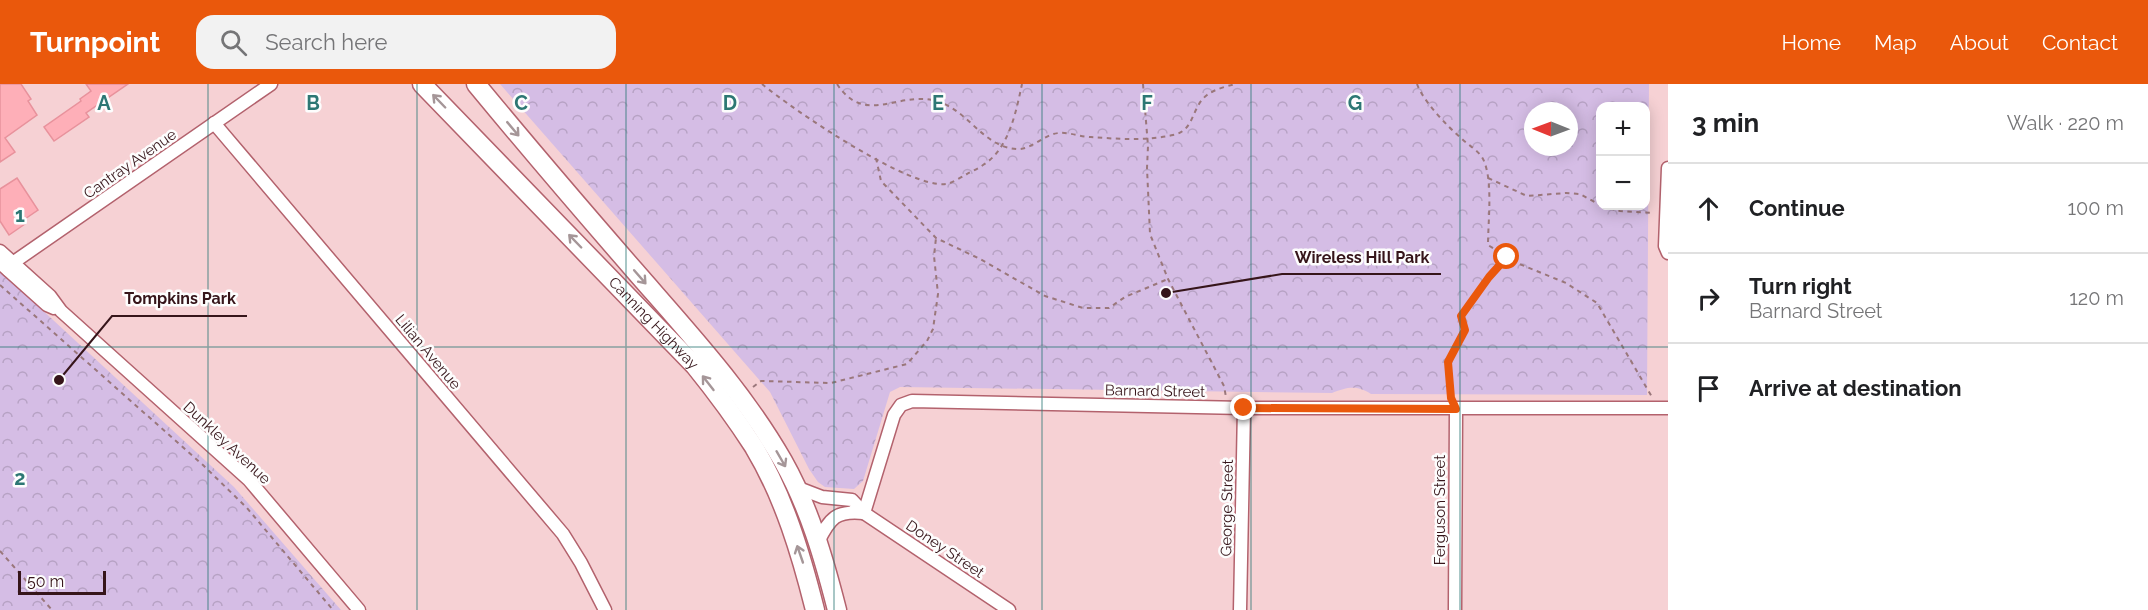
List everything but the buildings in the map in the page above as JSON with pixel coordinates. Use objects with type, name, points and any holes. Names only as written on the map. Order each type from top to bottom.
[{"type":"highway","name":"Canning Highway","points":[[422,84],[695,366],[727,406],[774,485],[805,568],[815,610]]},
{"type":"highway","name":"Canning Highway","points":[[476,84],[730,382],[765,431],[796,487],[818,542],[837,610]]},
{"type":"street","name":"Cantray Avenue","points":[[7,265],[271,84]]},
{"type":"street","name":"Lilian Avenue","points":[[214,123],[563,534],[605,610]]},
{"type":"street","points":[[1668,168],[1665,246],[1668,253]]},
{"type":"street","name":"Dunkley Avenue","points":[[0,251],[7,265],[47,305],[61,311],[249,480],[359,610]]},
{"type":"street","name":"Barnard Street","points":[[864,513],[894,415],[901,405],[908,402],[1244,408],[1668,408]]},
{"type":"street","name":"George Street","points":[[1240,610],[1244,408]]},
{"type":"street","name":"Ferguson Street","points":[[1455,610],[1456,409]]},
{"type":"street","name":"Doney Street","points":[[796,487],[822,497],[852,500],[864,513],[1009,610]]},
{"type":"street","points":[[818,542],[830,521],[840,514],[864,513]]},
{"type":"path","points":[[762,84],[858,150],[913,176],[934,183],[948,184],[985,165],[1002,146],[1012,123],[1022,84]]},
{"type":"path","points":[[837,84],[855,103],[875,106],[914,100],[932,100],[952,108],[970,120],[989,140],[1002,146],[1019,149],[1060,133],[1089,137],[1147,138],[1175,135],[1186,130],[1206,96],[1225,86],[1236,84]]},
{"type":"path","points":[[1143,84],[1147,138],[1149,234],[1168,279],[1224,386],[1226,397]]},
{"type":"path","points":[[1417,84],[1420,92],[1452,129],[1479,153],[1484,161],[1488,178],[1488,245],[1517,263],[1566,283],[1597,303],[1652,397]]},
{"type":"path","points":[[876,158],[881,181],[936,238],[980,259],[1044,296],[1083,308],[1109,308],[1125,297],[1168,279]]},
{"type":"path","points":[[1488,178],[1527,196],[1580,194],[1596,202]]},
{"type":"path","points":[[1617,210],[1654,213]]},
{"type":"path","points":[[753,387],[761,381],[831,383],[907,364],[927,341],[933,329],[938,294],[934,256],[936,238]]},
{"type":"path","points":[[1456,409],[1451,398],[1448,362],[1465,330],[1461,316],[1489,277],[1507,257]]},
{"type":"path","points":[[0,285],[203,465],[247,508],[333,610]]},
{"type":"path","points":[[0,551],[52,610]]},
{"type":"green space","points":[[500,84],[1649,84],[1649,102],[1596,102],[1596,210],[1648,210],[1647,395],[1371,394],[1352,388],[1332,393],[900,387],[890,392],[863,481],[854,489],[825,487],[818,482],[809,469],[770,392]]},
{"type":"green space","points":[[0,271],[234,487],[341,610],[0,610]]},
{"type":"place","name":"Wireless Hill Park","points":[[1166,293]]},
{"type":"place","name":"Tompkins Park","points":[[59,380]]},
{"type":"route","points":[[1244,408],[1456,409],[1451,398],[1448,362],[1465,330],[1461,316],[1489,277],[1507,257]]}]
